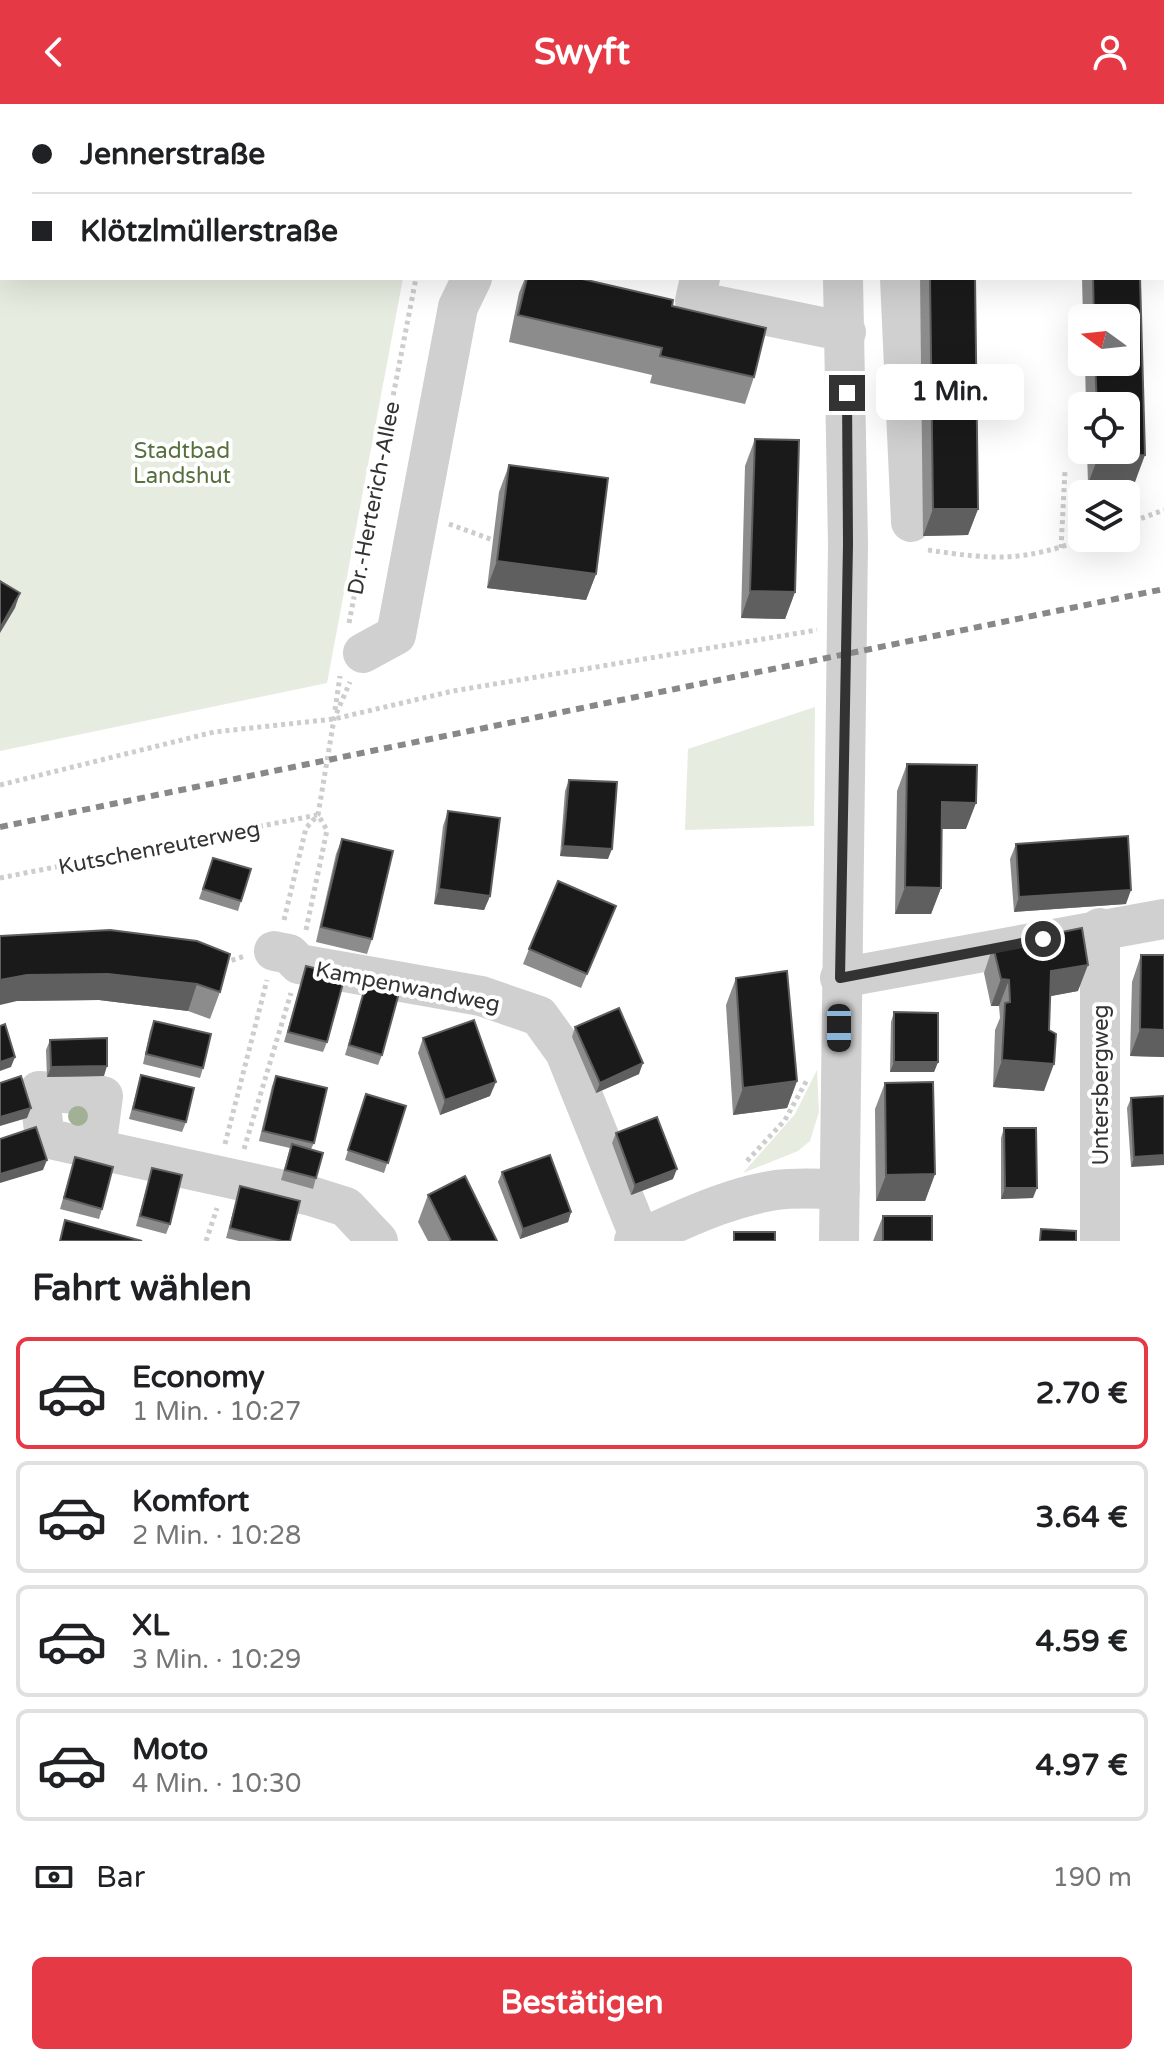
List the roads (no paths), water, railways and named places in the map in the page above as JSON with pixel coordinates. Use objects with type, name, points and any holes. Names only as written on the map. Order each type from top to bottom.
[{"type":"street","points":[[350,651],[396,635],[458,307],[471,280]]},
{"type":"street","points":[[839,1241],[839,1028],[846,625],[846,332],[843,280]]},
{"type":"street","points":[[900,280],[917,536]]},
{"type":"street","points":[[685,294],[846,332]]},
{"type":"street","points":[[840,978],[1100,928],[1164,919]]},
{"type":"street","name":"Untersbergweg","points":[[1100,928],[1100,1241]]},
{"type":"street","name":"Kampenwandweg","points":[[287,958],[481,996],[539,1016],[565,1052],[637,1240]]},
{"type":"street","points":[[96,1149],[228,1176],[346,1207],[378,1241]]},
{"type":"street","points":[[637,1240],[703,1209],[740,1197],[779,1190],[840,1189]]},
{"type":"railway","points":[[0,827],[1164,589]]},
{"type":"park label","name":"Stadtbad Landshut","points":[[182,462]]}]
